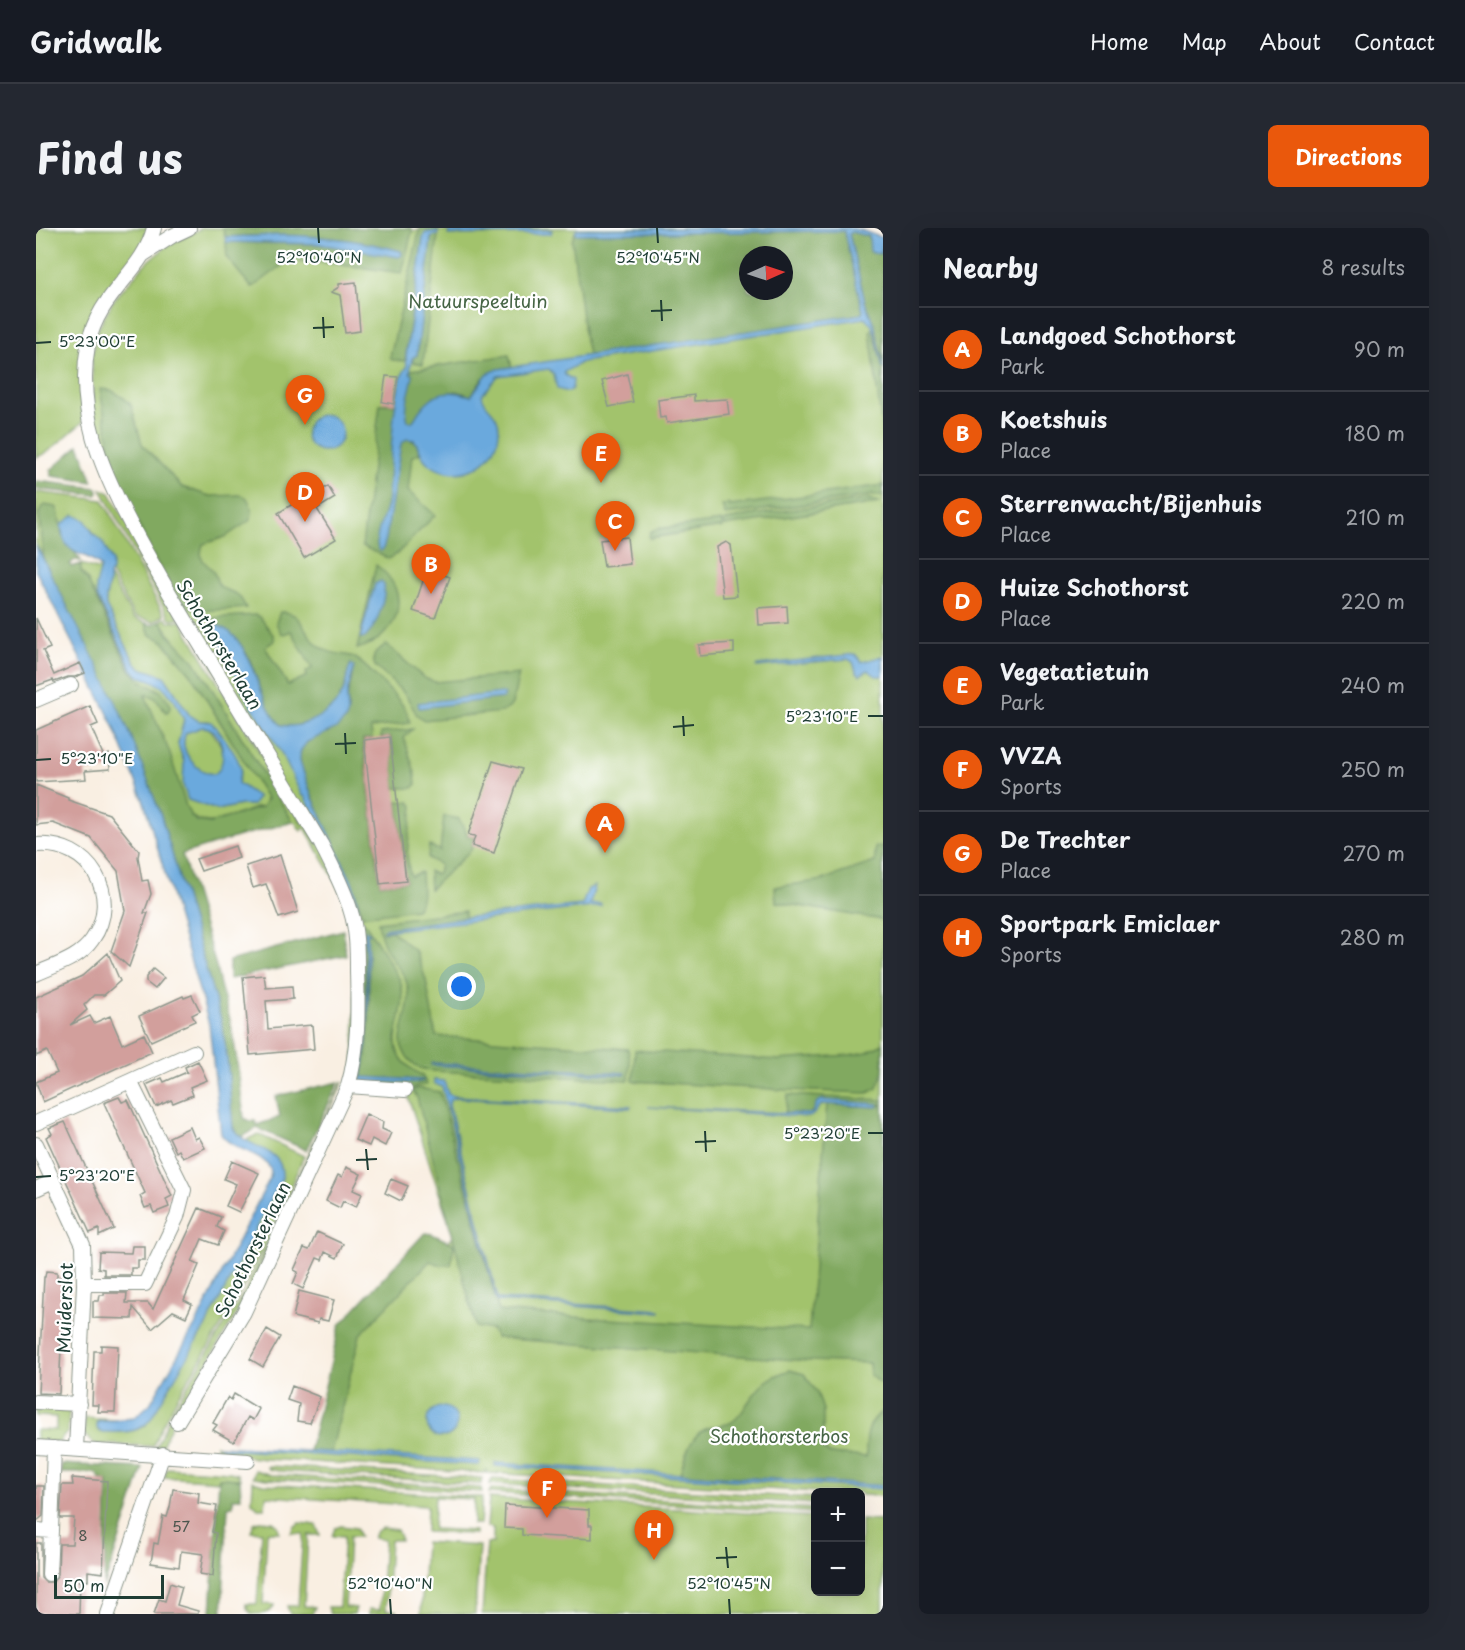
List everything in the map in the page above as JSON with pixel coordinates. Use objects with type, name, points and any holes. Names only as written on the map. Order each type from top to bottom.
[{"type":"street","name":"Schothorsterlaan","points":[[154,228],[143,255],[106,300],[92,331],[85,380],[92,434],[98,457],[112,490],[152,566],[321,844],[346,900],[353,921],[357,952],[358,1016],[353,1067],[348,1086],[244,1312],[177,1422]]},
{"type":"street","points":[[143,255],[189,228]]},
{"type":"street","points":[[36,700],[71,685]]},
{"type":"street","points":[[36,845],[50,844],[63,847],[84,860],[102,888],[104,901],[99,928],[87,946],[72,958],[36,974]]},
{"type":"street","points":[[36,1123],[194,1052]]},
{"type":"street","points":[[84,1284],[144,1284],[177,1217],[184,1190],[130,1081]]},
{"type":"street","points":[[348,1086],[405,1090]]},
{"type":"street","name":"Muiderslot","points":[[36,1144],[83,1245],[84,1284],[76,1449]]},
{"type":"street","points":[[36,1189],[53,1181]]},
{"type":"street","points":[[36,1402],[79,1404]]},
{"type":"street","points":[[36,1447],[248,1461]]},
{"type":"street","points":[[49,1574],[54,1448]]},
{"type":"street","points":[[108,1614],[163,1454]]},
{"type":"street","points":[[36,1530],[51,1531]]},
{"type":"green space","points":[[36,228],[148,228],[141,246],[110,285],[91,322],[86,338],[82,372],[83,422],[49,451],[36,458]]},
{"type":"green space","name":"Natuurspeeltuin","points":[[202,228],[460,231],[461,228],[715,228],[577,229],[575,233],[837,236],[883,248],[883,1496],[865,1495],[865,1488],[811,1488],[811,1492],[486,1473],[486,1469],[484,1473],[265,1459],[217,1453],[216,1445],[221,1448],[308,1454],[357,1327],[453,1236],[405,1087],[354,1083],[356,917],[152,560],[101,449],[93,407],[92,356],[98,329],[113,301],[145,264],[166,247]]},
{"type":"green space","points":[[223,228],[411,228],[412,231],[402,273],[326,263],[288,261],[252,288],[227,258],[226,242],[318,244],[401,256],[402,252],[358,242],[314,237],[225,237]]},
{"type":"green space","points":[[420,228],[439,228],[438,231],[425,233],[423,238],[405,361],[392,360],[390,357]]},
{"type":"green space","points":[[844,231],[863,311],[861,315],[589,357],[572,240],[575,233]]},
{"type":"green space","points":[[850,232],[869,236],[871,252],[881,254],[883,252],[883,363],[875,327],[865,302]]},
{"type":"green space","points":[[438,235],[423,364],[412,362],[413,357],[417,355],[431,238]]},
{"type":"green space","points":[[873,329],[883,369],[883,438],[870,331]]},
{"type":"green space","points":[[509,355],[512,368],[505,368],[482,379],[471,396],[457,391],[434,396],[412,422],[410,439],[417,444],[420,454],[412,456],[408,491],[435,515],[397,554],[389,559],[362,546],[380,404],[398,404],[405,371]]},
{"type":"green space","points":[[100,389],[111,390],[131,405],[142,444],[182,487],[210,496],[242,495],[247,498],[252,512],[249,521],[225,537],[203,544],[201,550],[203,561],[214,573],[219,584],[224,589],[238,595],[246,608],[201,611],[181,605],[155,559],[114,473]]},
{"type":"green space","points":[[79,445],[93,482],[52,476],[51,470]]},
{"type":"green space","points":[[36,481],[97,488],[98,493],[96,495],[36,489]]},
{"type":"green space","points":[[883,485],[883,495],[872,494],[725,515],[722,505],[729,504],[730,506]]},
{"type":"green space","points":[[101,489],[110,493],[179,618],[170,619]]},
{"type":"green space","points":[[36,492],[103,500],[164,615],[153,622],[134,616],[110,571],[110,558],[101,542],[90,527],[63,524],[61,530],[58,510],[39,513],[43,558],[36,545]]},
{"type":"green space","points":[[870,499],[878,503],[725,526],[724,521],[745,516]]},
{"type":"green space","points":[[44,505],[56,507],[58,510],[62,535],[81,561],[75,560],[70,564],[71,567],[81,564],[81,571],[87,579],[130,670],[142,682],[162,692],[171,705],[166,712],[155,698],[145,695],[169,751],[191,816],[197,821],[210,823],[262,807],[267,799],[191,674],[162,640],[150,635],[146,623],[152,625],[161,620],[168,634],[194,661],[293,822],[182,854],[230,1020],[244,1118],[255,1121],[257,1125],[280,1117],[276,1096],[339,1082],[306,1150],[257,1128],[242,1137],[235,1132],[231,1121],[227,1057],[221,1020],[161,816],[131,736],[43,558],[39,513]]},
{"type":"green space","points":[[722,521],[723,527],[649,538],[650,532],[656,529]]},
{"type":"green space","points":[[81,564],[101,570],[96,586],[97,596],[132,669],[165,688],[175,701],[184,720],[178,744],[184,762],[188,800],[217,810],[253,805],[250,792],[238,783],[241,771],[237,758],[209,721],[199,721],[190,716],[164,676],[140,668],[135,663],[106,606],[109,575],[133,618],[146,623],[150,635],[162,640],[191,674],[266,797],[262,808],[258,807],[213,822],[195,819],[188,813],[145,696],[153,695],[163,709],[158,689],[142,682],[130,670],[87,579],[80,571]]},
{"type":"green space","points":[[376,565],[388,576],[395,588],[398,600],[397,613],[383,635],[372,643],[357,649]]},
{"type":"green space","points":[[280,612],[294,615],[313,641],[323,649],[358,660],[392,693],[407,713],[410,723],[371,728],[372,739],[363,740],[380,884],[406,881],[397,801],[410,802],[413,806],[408,860],[411,876],[421,872],[422,887],[422,896],[416,909],[362,916],[353,885],[305,778],[300,753],[303,747],[314,738],[336,727],[347,714],[352,676],[350,666],[342,694],[332,708],[316,719],[298,725],[281,725],[273,716],[263,696],[246,653],[235,639],[216,625],[212,618],[255,615],[260,617],[274,636],[274,641],[265,647],[288,685],[307,676],[306,672],[312,668],[291,631],[281,633],[276,623]]},
{"type":"green space","points":[[166,618],[168,622],[181,621],[304,827],[301,831],[293,822],[207,681],[161,620]]},
{"type":"green space","points":[[386,644],[424,678],[435,682],[519,674],[512,704],[502,712],[424,720],[417,715],[405,694],[375,666],[374,656]]},
{"type":"green space","points":[[202,727],[209,728],[222,751],[223,763],[215,774],[195,766],[184,747],[186,733]]},
{"type":"green space","points":[[413,729],[404,738],[415,773],[416,785],[413,788],[395,788],[390,737],[381,738],[381,733]]},
{"type":"green space","points":[[444,816],[459,819],[468,836],[474,838],[471,850],[430,889],[429,871],[434,874],[438,873],[440,865],[428,858],[429,845],[440,851]]},
{"type":"green space","points":[[883,846],[883,920],[776,902],[775,887],[825,880],[875,862],[875,847]]},
{"type":"green space","points":[[465,911],[465,918],[383,930],[383,932],[392,931],[416,952],[426,980],[436,1036],[628,1049],[629,1080],[431,1071],[415,1065],[404,1051],[401,1040],[409,991],[403,974],[385,946],[378,922]],"holes":[[[432,1063],[624,1073],[488,1069]]]},
{"type":"green space","points":[[365,923],[400,980],[403,994],[396,1044],[399,1054],[407,1065],[422,1075],[427,1085],[419,1085],[411,1089],[356,1081],[361,925]],"holes":[[[363,934],[367,934],[369,1024],[362,1078],[423,1081],[410,1083],[360,1080],[365,1007]]]},
{"type":"green space","points":[[343,930],[346,955],[229,979],[229,961]]},
{"type":"green space","points":[[883,1044],[883,1071],[877,1088],[868,1093],[633,1081],[635,1050],[778,1060],[849,1055],[867,1052]]},
{"type":"green space","points":[[343,1082],[246,1298],[174,1419],[162,1446],[156,1447],[174,1408],[246,1290]]},
{"type":"green space","name":"Schothorsterbos","points":[[418,1088],[440,1092],[499,1311],[809,1330],[827,1104],[877,1107],[878,1104],[822,1100],[810,1114],[785,1113],[788,1095],[883,1100],[880,1106],[883,1106],[883,1385],[870,1375],[869,1363],[809,1361],[496,1338],[492,1330],[476,1327],[417,1097],[412,1091]]},
{"type":"green space","points":[[258,1134],[304,1156],[239,1295],[178,1395],[153,1446],[93,1444],[84,1434],[85,1418],[116,1420],[99,1421],[127,1432],[146,1425],[207,1324],[282,1178],[246,1140]]},
{"type":"green space","points":[[426,1233],[454,1244],[451,1265],[441,1265],[430,1261],[360,1335],[331,1452],[309,1451],[340,1325]]},
{"type":"green space","name":"Schothorsterbos","points":[[790,1370],[804,1374],[817,1392],[823,1410],[823,1449],[830,1454],[866,1457],[870,1426],[877,1415],[883,1411],[883,1486],[680,1474],[689,1448],[697,1435],[705,1429],[732,1422],[741,1414],[765,1382]]},
{"type":"green space","points":[[36,1406],[65,1407],[69,1411],[68,1432],[61,1438],[61,1442],[36,1441],[36,1430],[56,1430],[56,1417],[36,1416]]},
{"type":"green space","points":[[61,1464],[143,1468],[104,1586],[108,1481],[100,1479],[96,1473],[61,1473]]},
{"type":"green space","points":[[269,1466],[482,1478],[481,1484],[279,1471],[268,1469]]},
{"type":"green space","points":[[167,1468],[230,1472],[238,1474],[240,1479],[219,1478],[219,1481],[164,1477]]},
{"type":"green space","points":[[255,1470],[271,1475],[481,1488],[482,1492],[266,1479],[253,1477]]},
{"type":"green space","points":[[219,1478],[240,1479],[241,1498],[233,1498],[233,1506],[228,1507],[222,1614],[211,1614]]},
{"type":"green space","points":[[492,1479],[811,1498],[811,1504],[490,1484]]},
{"type":"green space","points":[[253,1481],[263,1484],[482,1497],[480,1524],[473,1524],[474,1499],[435,1497],[433,1529],[475,1531],[475,1534],[426,1532],[427,1506],[266,1496],[265,1508],[258,1508],[252,1502]]},
{"type":"green space","points":[[491,1489],[811,1509],[811,1513],[489,1493]]},
{"type":"green space","points":[[489,1498],[811,1517],[811,1596],[865,1596],[865,1520],[883,1521],[883,1614],[482,1614],[487,1543],[493,1543],[493,1528],[487,1527]]},
{"type":"green space","points":[[273,1522],[278,1526],[279,1532],[267,1532],[263,1604],[274,1605],[269,1612],[252,1614],[246,1604],[257,1604],[262,1532],[251,1531],[254,1523]]},
{"type":"green space","points":[[300,1523],[316,1525],[320,1535],[308,1535],[304,1606],[315,1607],[312,1614],[290,1614],[287,1606],[298,1606],[303,1534],[291,1533]]},
{"type":"green space","points":[[341,1526],[356,1528],[360,1537],[349,1537],[345,1607],[356,1608],[354,1614],[330,1614],[328,1607],[339,1607],[344,1537],[332,1536],[335,1528]]},
{"type":"green space","points":[[382,1528],[397,1530],[401,1540],[390,1540],[386,1610],[397,1611],[396,1614],[369,1614],[369,1609],[380,1610],[384,1540],[373,1538],[376,1531]]},
{"type":"green space","points":[[425,1542],[479,1546],[475,1614],[421,1614]]},
{"type":"water","points":[[848,228],[883,238],[881,254],[870,251],[869,236],[851,232],[849,234],[865,302],[875,327],[883,369],[873,328],[865,318],[582,362],[564,372],[573,380],[572,389],[568,392],[557,389],[554,375],[549,369],[498,376],[482,395],[499,424],[497,443],[483,463],[473,469],[450,473],[439,470],[428,463],[414,440],[407,439],[401,444],[386,539],[383,549],[381,551],[378,549],[378,532],[387,504],[395,410],[402,377],[407,367],[406,356],[425,233],[438,231],[438,235],[431,238],[417,355],[412,358],[410,373],[413,375],[406,410],[408,421],[412,422],[431,398],[449,392],[471,396],[487,374],[498,369],[862,314],[844,231],[577,234],[575,232],[577,229]]},
{"type":"water","points":[[552,230],[551,234],[448,235],[449,231]]},
{"type":"water","points":[[283,235],[358,241],[401,251],[402,255],[399,257],[318,244],[226,242],[225,237]]},
{"type":"water","points":[[324,415],[337,420],[342,433],[337,446],[324,451],[311,446],[306,433],[311,420]]},
{"type":"water","points":[[74,515],[85,520],[93,533],[102,541],[112,561],[106,606],[135,663],[140,668],[164,676],[190,716],[199,721],[211,722],[215,726],[229,744],[240,764],[238,783],[258,797],[253,805],[217,810],[188,800],[183,785],[184,762],[178,744],[184,720],[175,701],[165,689],[139,676],[132,669],[97,596],[96,586],[101,567],[69,547],[64,539],[61,525]],"holes":[[[202,727],[215,732],[222,746],[222,761],[215,774],[196,766],[190,760],[184,747],[186,733]]]},
{"type":"water","points":[[36,545],[114,698],[161,816],[221,1020],[227,1057],[233,1128],[247,1141],[271,1154],[281,1168],[282,1178],[207,1324],[150,1420],[145,1425],[127,1432],[100,1432],[97,1422],[134,1418],[150,1404],[197,1322],[270,1178],[271,1171],[262,1160],[226,1140],[221,1134],[209,1024],[144,802],[113,724],[36,571]]},
{"type":"water","points":[[381,581],[384,584],[384,597],[380,612],[370,632],[366,637],[360,638],[375,584]]},
{"type":"water","points":[[216,625],[229,631],[239,641],[265,701],[281,725],[307,723],[330,709],[343,692],[351,664],[354,667],[347,694],[346,719],[337,728],[307,742],[301,750],[299,759],[311,794],[353,884],[359,909],[332,845],[302,796],[282,754],[242,691],[229,659],[213,632]]},
{"type":"water","points":[[855,654],[862,662],[883,656],[883,676],[876,676],[868,670],[860,675],[853,662],[848,659],[757,667],[758,665]]},
{"type":"water","points":[[502,693],[505,695],[503,698],[419,708],[418,703]]},
{"type":"water","points":[[595,886],[590,904],[601,904],[601,906],[383,931],[384,929],[470,917],[582,905],[588,889]]},
{"type":"water","points":[[364,930],[370,933],[367,934],[368,1006],[366,1042],[362,1077],[423,1081],[410,1083],[360,1081],[366,1030],[367,983]]},
{"type":"water","points":[[432,1063],[625,1073],[625,1075],[431,1065]]},
{"type":"water","points":[[434,1080],[444,1081],[448,1093],[453,1096],[631,1106],[630,1108],[455,1098],[450,1100],[449,1105],[498,1299],[660,1310],[660,1312],[497,1301],[442,1087],[434,1083]]},
{"type":"water","points":[[822,1100],[878,1104],[878,1107],[823,1104],[814,1115],[809,1117],[648,1107],[808,1114],[812,1113],[817,1102]]},
{"type":"water","points":[[442,1407],[453,1411],[457,1422],[453,1433],[442,1437],[431,1433],[427,1422],[431,1411]]},
{"type":"water","points":[[219,1446],[480,1462],[479,1465],[223,1449]]},
{"type":"water","points":[[495,1463],[872,1485],[883,1486],[883,1489],[495,1466]]},
{"type":"building","points":[[356,282],[360,331],[345,333],[340,295],[331,292],[339,287],[339,284]]},
{"type":"building","points":[[627,374],[633,402],[609,407],[602,381]]},
{"type":"building","points":[[386,376],[398,377],[394,404],[382,402]]},
{"type":"building","points":[[694,395],[694,401],[727,399],[729,414],[667,423],[666,417],[660,418],[658,400]]},
{"type":"building","points":[[328,486],[335,498],[317,509],[336,539],[304,558],[278,513],[309,494],[311,497]]},
{"type":"building","points":[[627,537],[630,564],[604,567],[600,540]]},
{"type":"building","points":[[726,542],[731,545],[737,596],[723,597],[717,547]]},
{"type":"building","points":[[427,569],[450,577],[435,618],[413,611]]},
{"type":"building","points":[[787,606],[788,623],[759,625],[758,608]]},
{"type":"building","points":[[36,618],[50,648],[43,651],[54,675],[80,663],[85,673],[36,686]]},
{"type":"building","points":[[734,643],[734,653],[700,656],[699,645]]},
{"type":"building","points":[[90,706],[98,724],[91,727],[104,757],[109,754],[110,769],[85,771],[86,779],[36,782],[36,730]]},
{"type":"building","points":[[390,737],[406,881],[380,884],[364,740]]},
{"type":"building","points":[[493,761],[522,769],[494,853],[472,846],[475,836],[468,835]]},
{"type":"building","points":[[36,785],[68,798],[68,800],[109,814],[139,851],[142,881],[148,880],[151,894],[144,913],[148,913],[129,967],[111,951],[125,911],[118,871],[91,838],[53,823],[36,825]]},
{"type":"building","points":[[235,846],[239,858],[201,871],[196,859]]},
{"type":"building","points":[[280,855],[298,912],[279,918],[266,884],[253,888],[246,866]]},
{"type":"building","points":[[108,953],[120,981],[104,995],[94,995],[84,1005],[87,1010],[70,1025],[90,1016],[94,1023],[110,1016],[122,1044],[144,1034],[152,1052],[43,1102],[36,1082],[57,1073],[47,1051],[36,1056],[36,997],[82,976]]},
{"type":"building","points":[[153,969],[164,978],[155,989],[146,982],[146,977]]},
{"type":"building","points":[[264,975],[266,988],[292,986],[293,999],[266,1001],[268,1029],[312,1025],[314,1049],[250,1055],[243,977]]},
{"type":"building","points":[[192,995],[200,1011],[192,1015],[195,1021],[151,1041],[139,1016],[183,996],[184,998]]},
{"type":"building","points":[[198,1061],[207,1080],[190,1087],[193,1095],[173,1103],[171,1100],[156,1107],[146,1085],[162,1078],[164,1082],[187,1072],[185,1067]]},
{"type":"building","points":[[119,1097],[122,1102],[128,1100],[172,1196],[166,1199],[169,1207],[154,1213],[151,1206],[145,1208],[140,1196],[145,1193],[104,1103]]},
{"type":"building","points":[[366,1114],[383,1122],[382,1129],[391,1133],[385,1146],[372,1139],[369,1146],[355,1140]]},
{"type":"building","points":[[65,1122],[114,1229],[99,1236],[99,1229],[90,1233],[46,1137],[52,1134],[49,1128]]},
{"type":"building","points":[[190,1127],[195,1139],[199,1137],[205,1148],[183,1158],[179,1150],[176,1152],[169,1137]]},
{"type":"building","points":[[232,1161],[259,1173],[239,1212],[226,1206],[236,1184],[224,1179]]},
{"type":"building","points":[[346,1167],[361,1174],[353,1190],[362,1194],[356,1207],[343,1201],[340,1208],[326,1201],[338,1175],[342,1177]]},
{"type":"building","points":[[391,1179],[408,1186],[401,1201],[385,1193]]},
{"type":"building","points":[[199,1208],[221,1217],[217,1227],[224,1231],[218,1245],[202,1239],[192,1262],[199,1265],[184,1300],[192,1304],[186,1317],[173,1311],[152,1329],[133,1307],[132,1319],[93,1318],[93,1301],[99,1301],[100,1295],[104,1293],[127,1293],[126,1303],[148,1303],[153,1309]]},
{"type":"building","points":[[317,1232],[343,1244],[337,1258],[325,1252],[322,1260],[317,1258],[303,1289],[293,1284],[298,1272],[294,1270],[304,1248],[309,1250]]},
{"type":"building","points":[[132,1246],[145,1246],[145,1260],[138,1260],[138,1268],[131,1268],[131,1275],[104,1275],[104,1269],[98,1268],[99,1252],[131,1253]]},
{"type":"building","points":[[46,1271],[57,1272],[57,1277],[64,1278],[59,1394],[38,1393]]},
{"type":"building","points":[[299,1291],[334,1300],[328,1321],[319,1319],[318,1323],[293,1317]]},
{"type":"building","points":[[267,1329],[280,1337],[263,1367],[250,1359]]},
{"type":"building","points":[[101,1345],[118,1346],[115,1412],[98,1412],[99,1405],[92,1405],[94,1351],[101,1351]]},
{"type":"building","points":[[292,1386],[320,1397],[310,1423],[297,1421],[299,1404],[287,1400]]},
{"type":"building","points":[[234,1394],[259,1409],[253,1420],[248,1417],[234,1442],[213,1430],[217,1425],[213,1423],[228,1397],[231,1400]]},
{"type":"building","points":[[72,1478],[107,1481],[103,1573],[88,1571],[88,1581],[80,1580],[79,1614],[36,1613],[36,1543],[41,1543],[41,1578],[45,1582],[53,1582],[58,1574],[59,1544],[72,1544],[74,1518],[60,1518],[62,1485],[73,1485]]},
{"type":"building","points":[[36,1486],[44,1486],[43,1516],[37,1521]]},
{"type":"building","points":[[173,1489],[199,1493],[198,1503],[217,1506],[212,1532],[216,1533],[213,1576],[200,1574],[203,1554],[181,1551],[179,1567],[151,1563],[154,1543],[158,1544],[163,1516],[167,1517]]},
{"type":"building","points":[[505,1505],[589,1510],[592,1539],[522,1535],[522,1529],[504,1528]]},
{"type":"building","points":[[170,1583],[182,1587],[177,1605],[198,1611],[198,1614],[154,1614],[159,1599],[165,1601]]},
{"type":"place","name":"De Trechter","points":[[305,425]]},
{"type":"place","name":"Vegetatietuin","points":[[601,483]]},
{"type":"place","name":"Huize Schothorst","points":[[305,522]]},
{"type":"place","name":"Sterrenwacht/Bijenhuis","points":[[615,551]]},
{"type":"place","name":"Koetshuis","points":[[431,594]]},
{"type":"place","name":"Landgoed Schothorst","points":[[605,853]]},
{"type":"place","name":"VVZA","points":[[547,1518]]},
{"type":"place","name":"Sportpark Emiclaer","points":[[654,1560]]}]
